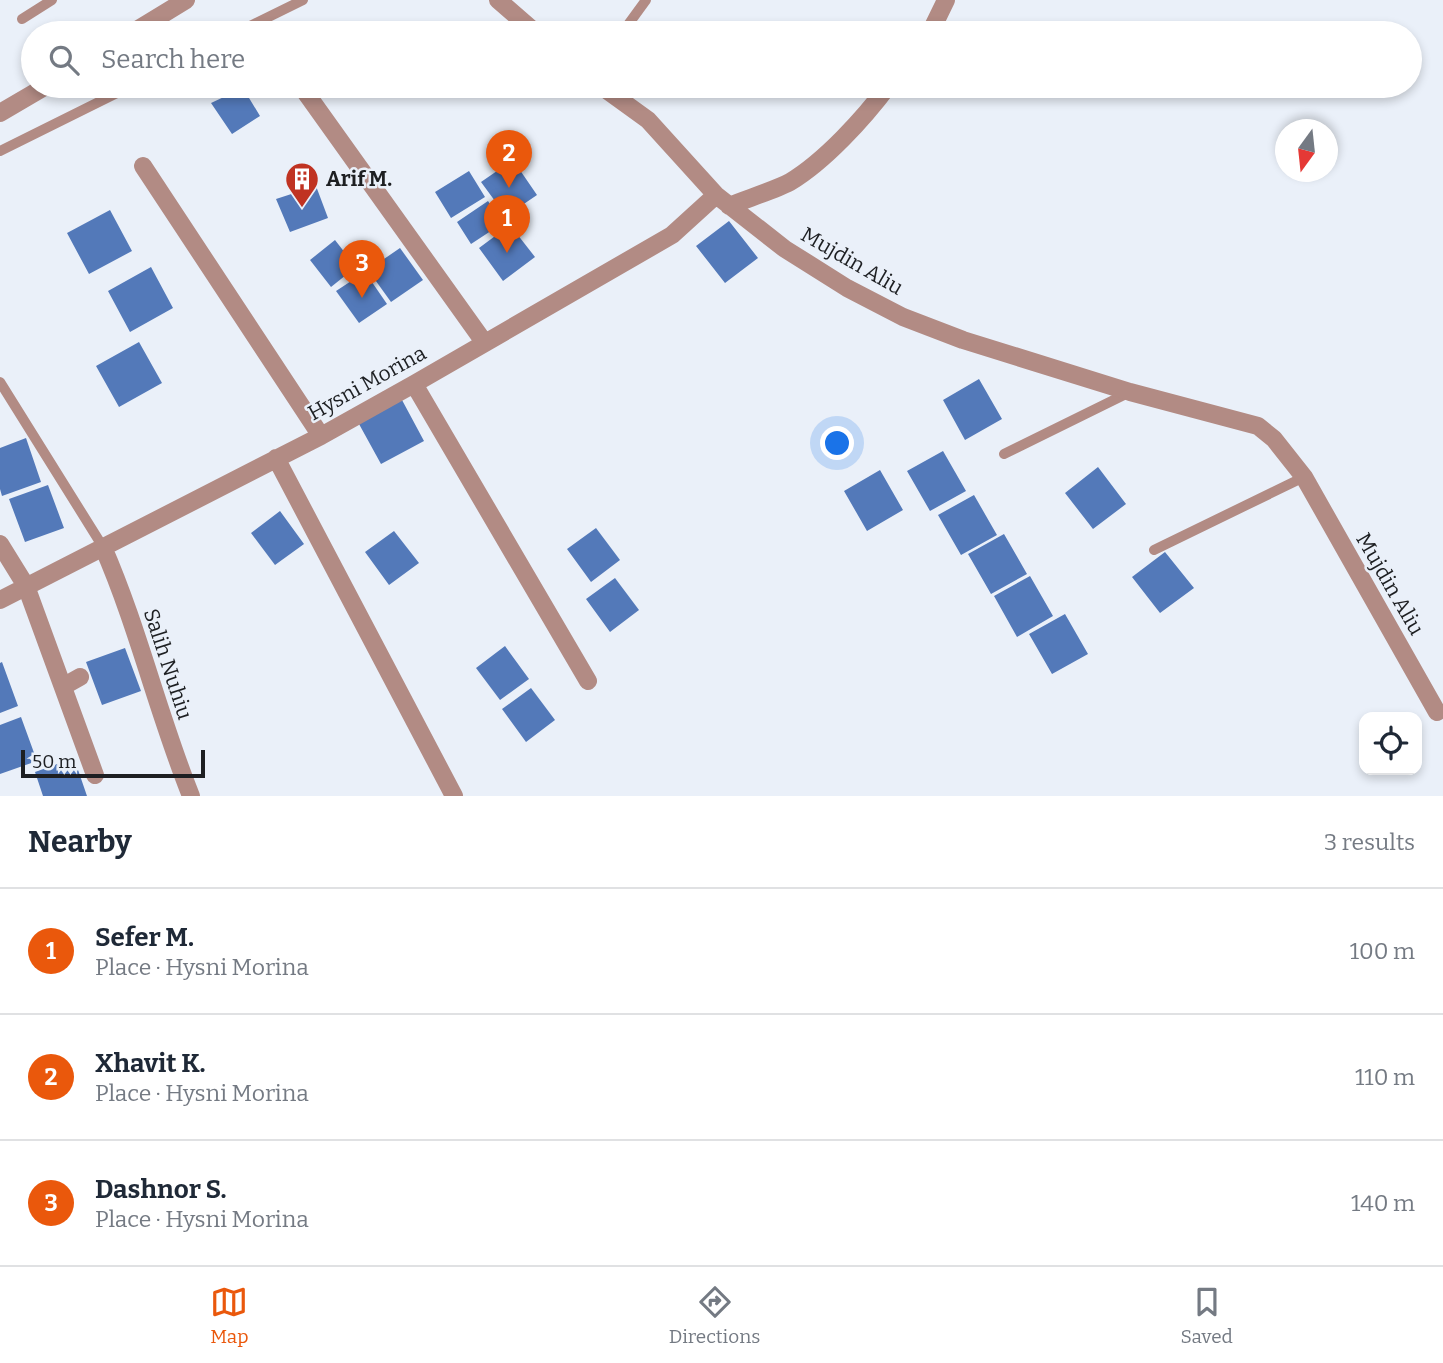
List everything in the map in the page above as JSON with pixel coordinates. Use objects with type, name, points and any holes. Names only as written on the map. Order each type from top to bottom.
[{"type":"street","points":[[152,21],[186,0]]},
{"type":"street","points":[[498,0],[523,21]]},
{"type":"street","points":[[936,21],[946,0]]},
{"type":"street","points":[[0,113],[26,98]]},
{"type":"street","points":[[310,98],[484,342]]},
{"type":"street","name":"Mujdin Aliu","points":[[618,98],[648,120],[722,201],[785,249],[847,288],[903,317],[963,340],[1130,392],[1258,426],[1274,439],[1304,477],[1437,712]]},
{"type":"street","points":[[722,201],[790,182],[832,148],[879,98]]},
{"type":"street","points":[[143,166],[321,436]]},
{"type":"street","name":"Hysni Morina","points":[[0,600],[321,436],[671,235],[722,201]]},
{"type":"street","points":[[414,384],[589,681]]},
{"type":"street","points":[[276,458],[454,796]]},
{"type":"street","points":[[0,544],[26,586],[95,775]]},
{"type":"street","name":"Salih Nuhiu","points":[[103,547],[118,581],[169,740],[191,796]]},
{"type":"street","points":[[64,686],[80,677]]},
{"type":"lane","points":[[22,19],[52,0]]},
{"type":"lane","points":[[260,21],[303,0]]},
{"type":"lane","points":[[631,21],[646,0]]},
{"type":"lane","points":[[0,151],[107,98]]},
{"type":"lane","points":[[0,382],[103,547]]},
{"type":"lane","points":[[1004,454],[1130,392]]},
{"type":"lane","points":[[1154,550],[1304,477]]},
{"type":"building","points":[[222,98],[249,98],[260,116],[232,134],[211,103]]},
{"type":"building","points":[[513,160],[537,195],[506,216],[481,182]]},
{"type":"building","points":[[469,171],[485,197],[451,218],[435,192]]},
{"type":"building","name":"Arif M.","points":[[316,186],[328,218],[290,232],[276,199]]},
{"type":"building","points":[[488,201],[503,223],[471,244],[457,222]]},
{"type":"building","points":[[110,210],[132,251],[89,274],[67,233]]},
{"type":"building","points":[[729,221],[758,258],[725,283],[696,246]]},
{"type":"building","points":[[510,225],[535,257],[503,281],[479,248]]},
{"type":"building","points":[[335,240],[356,267],[331,287],[310,260]]},
{"type":"building","points":[[400,248],[423,280],[391,302],[368,270]]},
{"type":"building","points":[[151,267],[173,308],[130,332],[108,291]]},
{"type":"building","points":[[365,272],[387,304],[359,323],[336,291]]},
{"type":"building","points":[[139,342],[162,383],[119,407],[96,366]]},
{"type":"building","points":[[979,379],[1002,419],[965,440],[943,400]]},
{"type":"building","points":[[402,400],[424,441],[381,464],[359,424]]},
{"type":"building","points":[[26,438],[41,482],[2,496],[0,448]]},
{"type":"building","points":[[943,451],[966,491],[930,511],[907,471]]},
{"type":"building","points":[[1098,467],[1126,504],[1093,529],[1065,493]]},
{"type":"building","points":[[880,470],[903,510],[867,531],[844,491]]},
{"type":"building","points":[[48,485],[64,528],[25,542],[9,499]]},
{"type":"building","points":[[974,495],[997,535],[961,555],[938,515]]},
{"type":"building","points":[[280,511],[304,544],[275,565],[251,533]]},
{"type":"building","points":[[596,528],[620,560],[591,582],[567,549]]},
{"type":"building","points":[[394,531],[419,563],[389,585],[365,552]]},
{"type":"building","points":[[1004,534],[1027,574],[991,594],[968,554]]},
{"type":"building","points":[[1165,552],[1194,588],[1160,613],[1132,577]]},
{"type":"building","points":[[1030,576],[1053,616],[1017,637],[994,596]]},
{"type":"building","points":[[615,578],[639,610],[610,632],[586,599]]},
{"type":"building","points":[[1065,614],[1088,654],[1052,674],[1029,634]]},
{"type":"building","points":[[505,646],[529,679],[500,700],[476,668]]},
{"type":"building","points":[[125,648],[141,691],[102,705],[86,662]]},
{"type":"building","points":[[2,662],[18,706],[0,713],[0,663]]},
{"type":"building","points":[[531,688],[555,720],[526,742],[502,709]]},
{"type":"building","points":[[21,717],[37,761],[0,774],[0,725]]},
{"type":"building","points":[[74,758],[87,796],[43,796],[35,772]]},
{"type":"place","name":"Xhavit K.","points":[[509,188]]},
{"type":"place","name":"Arif M.","points":[[302,209]]},
{"type":"place","name":"Sefer M.","points":[[507,253]]},
{"type":"place","name":"Dashnor S.","points":[[362,298]]}]
